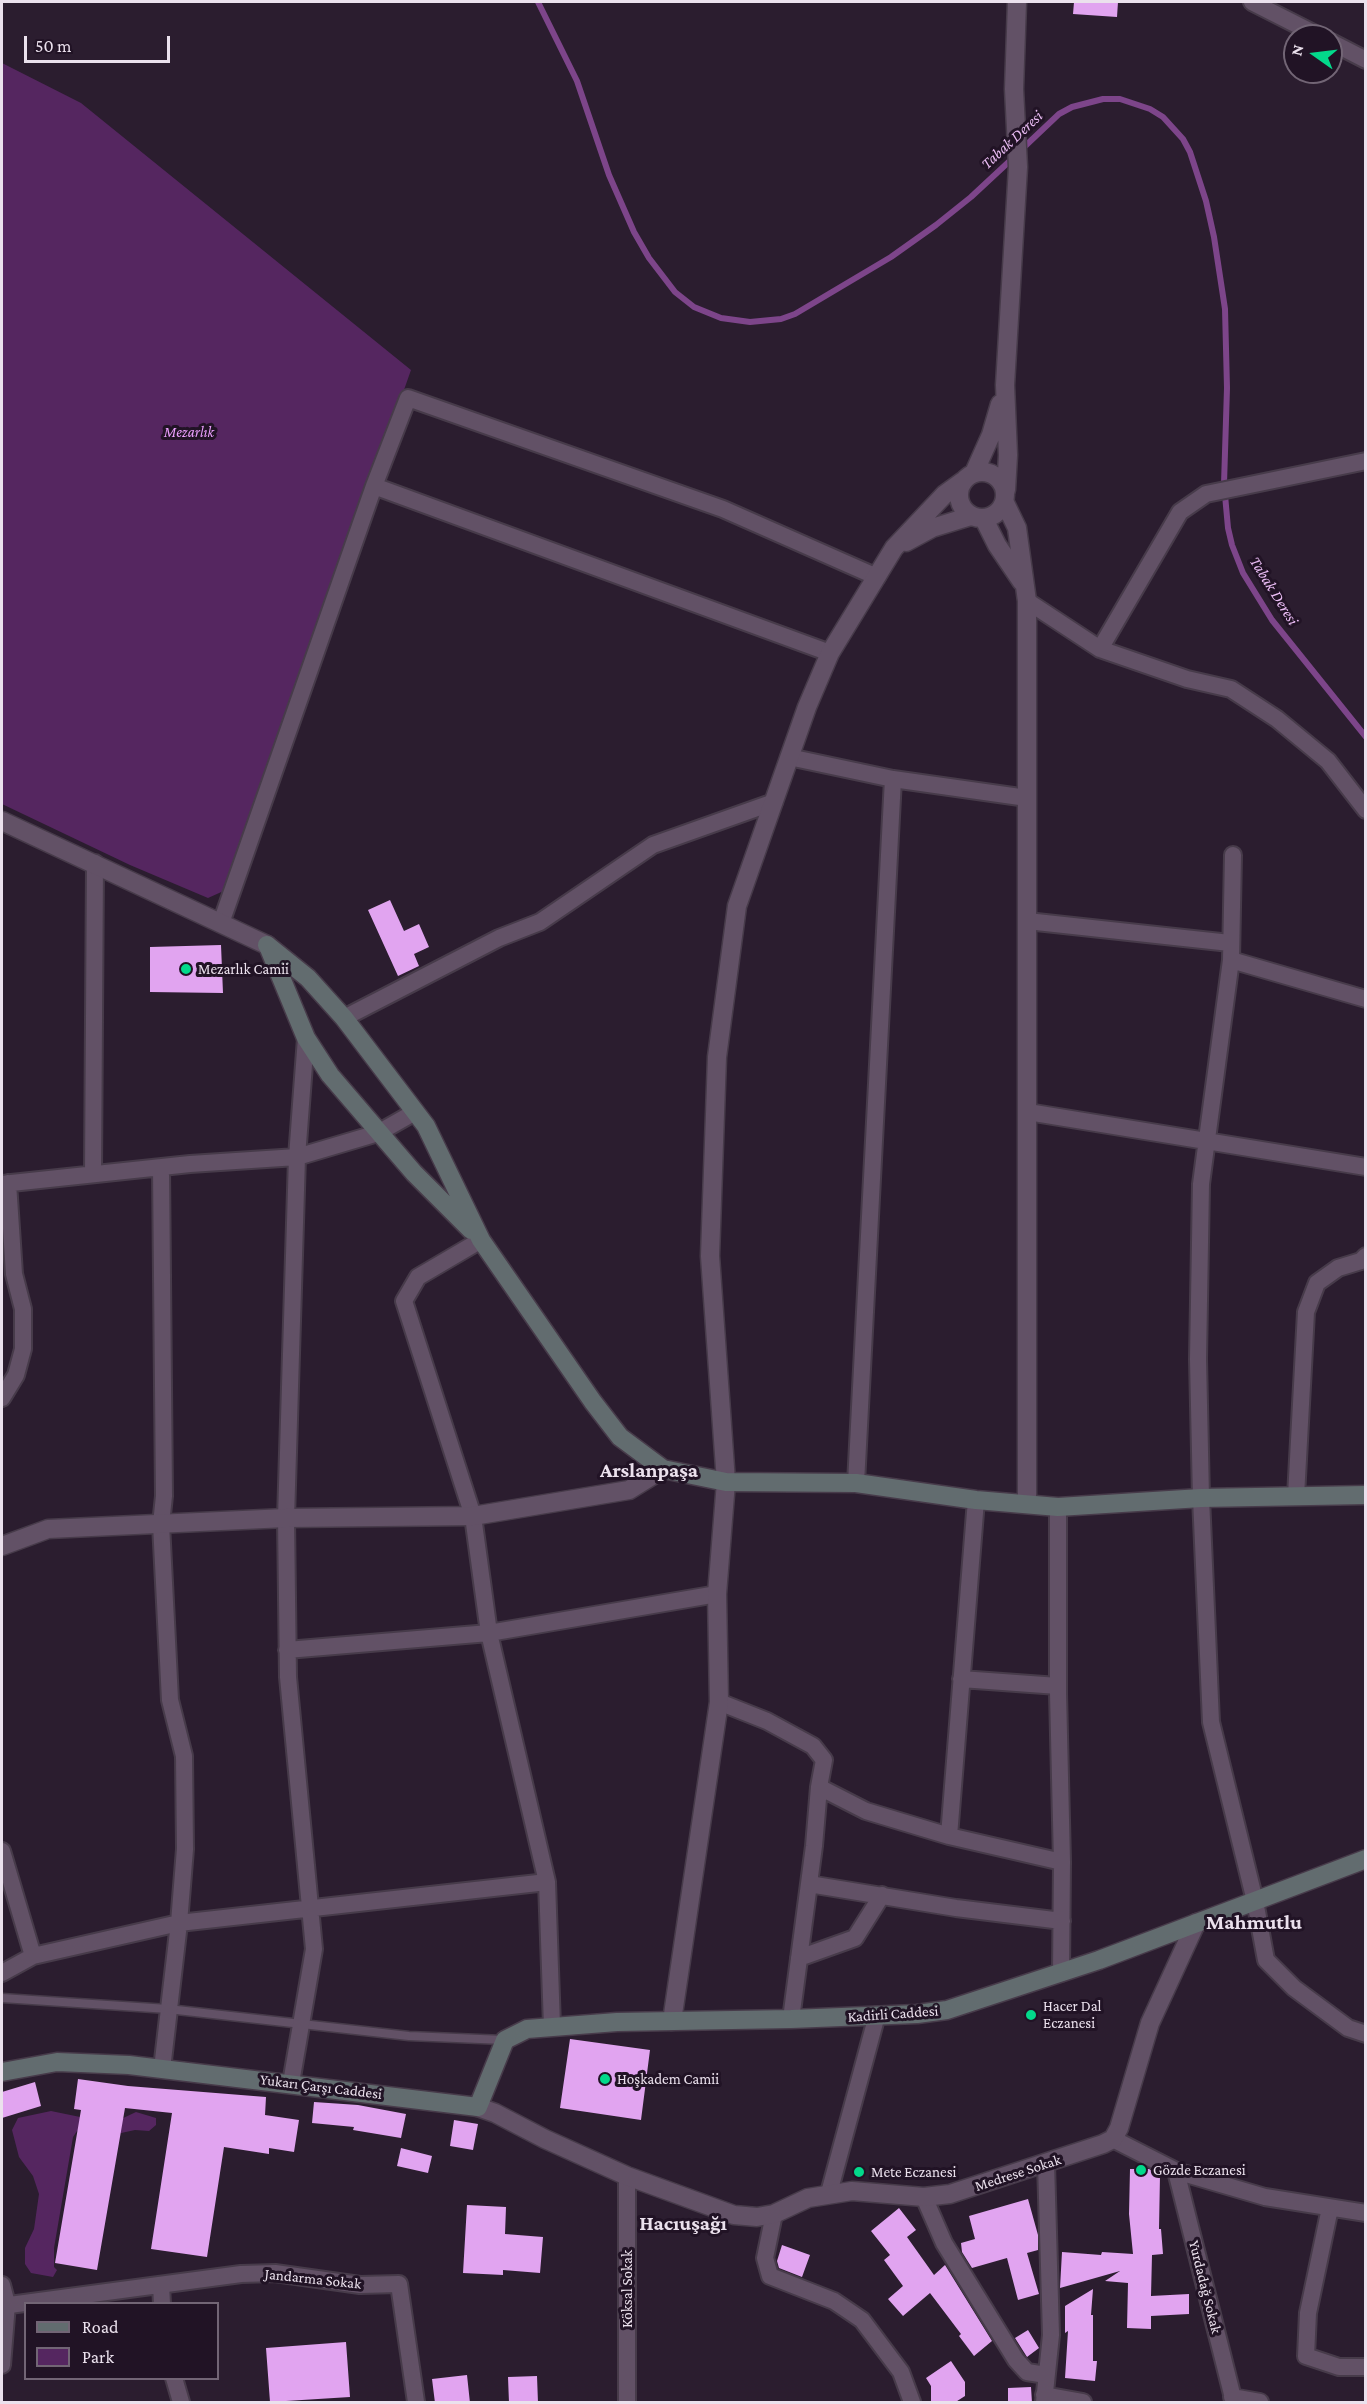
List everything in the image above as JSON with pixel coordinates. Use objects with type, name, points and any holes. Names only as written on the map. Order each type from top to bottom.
[{"type":"main road","points":[[267,945],[308,978],[344,1018],[426,1126],[481,1240],[593,1402],[620,1437],[663,1469],[726,1482],[856,1483],[976,1500],[1059,1507],[1201,1498],[1365,1495]]},
{"type":"main road","points":[[267,945],[306,1038],[330,1075],[378,1133],[481,1240]]},
{"type":"main road","name":"Kadirli Caddesi","points":[[505,2040],[527,2029],[552,2026],[791,2019],[947,2010],[1060,1973],[1365,1859]]},
{"type":"main road","points":[[478,2107],[505,2040]]},
{"type":"main road","name":"Yukarı Çarşı Caddesi","points":[[2,2072],[57,2062],[88,2062],[291,2083],[478,2107]]},
{"type":"street","points":[[894,548],[932,528],[997,514],[1005,496],[1008,455],[1005,385],[1018,167],[1014,89],[1017,2]]},
{"type":"street","points":[[1252,2],[1295,24]]},
{"type":"street","points":[[1343,48],[1365,60]]},
{"type":"street","points":[[1005,385],[991,435],[959,494],[962,507],[978,517],[1025,594],[1100,649],[1187,679],[1231,688],[1277,719],[1328,761],[1365,810]]},
{"type":"street","points":[[221,923],[374,486],[408,398],[723,509],[877,577]]},
{"type":"street","points":[[1100,649],[1180,512],[1206,494],[1365,461]]},
{"type":"street","points":[[672,2021],[719,1702],[717,1594],[726,1482],[710,1256],[717,1057],[737,906],[807,707],[830,653],[894,548],[945,494],[968,477],[987,472],[999,478],[1017,528],[1025,594],[1028,1112],[1027,1503]]},
{"type":"street","points":[[374,486],[830,653]]},
{"type":"street","points":[[789,757],[892,779],[1027,798]]},
{"type":"street","points":[[856,1483],[892,779]]},
{"type":"street","points":[[344,1018],[499,938],[540,922],[653,845],[774,802]]},
{"type":"street","points":[[2,821],[267,945]]},
{"type":"street","points":[[1233,855],[1230,952],[1201,1184],[1198,1336],[1201,1498],[1211,1722],[1255,1901],[1266,1960],[1303,1995],[1348,2028],[1365,2034]]},
{"type":"street","points":[[93,1174],[95,864]]},
{"type":"street","points":[[1027,921],[1230,952],[1365,999]]},
{"type":"street","points":[[291,2083],[314,1949],[287,1650],[286,1518],[297,1157],[306,1038]]},
{"type":"street","points":[[2,1398],[16,1375],[23,1350],[23,1309],[14,1274],[5,1183],[161,1167],[297,1157],[378,1133],[415,1112]]},
{"type":"street","points":[[1028,1112],[1365,1167]]},
{"type":"street","points":[[161,1167],[164,1496],[161,1524],[170,1700],[184,1756],[185,1849],[162,2069]]},
{"type":"street","points":[[481,1240],[418,1276],[404,1302],[473,1516],[489,1633],[548,1882],[552,2026]]},
{"type":"street","points":[[1296,1496],[1306,1312],[1317,1283],[1338,1268],[1361,1261],[1365,1256]]},
{"type":"street","points":[[2,1545],[48,1529],[286,1518],[473,1516],[629,1490],[663,1469]]},
{"type":"street","points":[[949,1836],[976,1500]]},
{"type":"street","points":[[1059,1507],[1058,1686],[1062,1862],[1060,1973]]},
{"type":"street","points":[[287,1650],[489,1633],[717,1594]]},
{"type":"street","points":[[961,1678],[1058,1686]]},
{"type":"street","points":[[719,1702],[767,1721],[813,1746],[824,1760],[791,2019]]},
{"type":"street","points":[[819,1787],[866,1811],[949,1836],[1062,1862]]},
{"type":"street","points":[[2,1851],[33,1956]]},
{"type":"street","points":[[2,1973],[33,1956],[179,1923],[548,1882]]},
{"type":"street","points":[[809,1884],[956,1908],[1062,1921]]},
{"type":"street","points":[[799,1958],[855,1938],[882,1895]]},
{"type":"street","points":[[1196,1923],[1150,2023],[1119,2128],[1113,2139],[1176,2171],[1264,2197],[1365,2213]]},
{"type":"street","points":[[829,2193],[877,2015]]},
{"type":"street","name":"Yukarı Çarşı Caddesi","points":[[478,2107],[627,2176]]},
{"type":"street","name":"Medrese Sokak","points":[[627,2176],[734,2215],[757,2217],[774,2214],[808,2198],[829,2193],[852,2191],[924,2197],[950,2194],[1113,2139]]},
{"type":"street","points":[[1046,2163],[1051,2335],[1044,2399],[1083,2403]]},
{"type":"street","name":"Yurdadağ Sokak","points":[[1176,2171],[1233,2400]]},
{"type":"street","name":"Köksal Sokak","points":[[627,2176],[627,2403]]},
{"type":"street","points":[[924,2197],[944,2243],[1016,2360],[1027,2372],[1046,2376]]},
{"type":"street","points":[[1330,2208],[1308,2313],[1306,2356],[1339,2367],[1365,2367]]},
{"type":"street","points":[[774,2214],[765,2258],[770,2276],[834,2301],[862,2320],[901,2372],[912,2403]]},
{"type":"street","name":"Jandarma Sokak","points":[[28,2302],[241,2274],[275,2273],[360,2285],[399,2284],[416,2403]]},
{"type":"street","points":[[2,2284],[4,2305],[2,2365]]},
{"type":"street","points":[[162,2285],[162,2302]]},
{"type":"street","name":"Jandarma Sokak","points":[[4,2305],[24,2302]]},
{"type":"street","points":[[174,2380],[181,2403]]},
{"type":"street","points":[[1233,2400],[1260,2403]]},
{"type":"lane","points":[[2,1998],[168,2009],[409,2036],[505,2040]]},
{"type":"green space","name":"Mezarlık","points":[[2,63],[81,103],[411,370],[228,889],[208,898],[130,865],[2,804]]},
{"type":"green space","points":[[51,2111],[85,2118],[119,2120],[136,2112],[156,2118],[156,2125],[149,2131],[135,2130],[112,2135],[84,2129],[77,2131],[73,2137],[54,2248],[54,2267],[57,2270],[53,2277],[31,2273],[25,2264],[25,2248],[34,2229],[39,2194],[33,2176],[19,2157],[12,2130],[18,2118]]},
{"type":"building","points":[[1074,2],[1118,2],[1117,17],[1073,14]]},
{"type":"building","points":[[390,900],[404,931],[419,924],[429,947],[414,954],[419,966],[398,976],[368,910]]},
{"type":"building","name":"Mezarlık Camii","points":[[221,945],[223,993],[150,992],[150,947]]},
{"type":"building","name":"Hoşkadem Camii","points":[[570,2039],[650,2050],[641,2120],[560,2108]]},
{"type":"building","points":[[78,2079],[128,2086],[266,2097],[265,2115],[299,2120],[294,2152],[269,2148],[269,2154],[224,2147],[207,2257],[151,2249],[172,2113],[125,2108],[97,2270],[55,2263],[81,2110],[74,2109]]},
{"type":"building","points":[[35,2082],[41,2106],[2,2118],[2,2092]]},
{"type":"building","points":[[314,2102],[358,2105],[406,2114],[401,2138],[353,2130],[354,2127],[312,2123]]},
{"type":"building","points":[[454,2120],[478,2124],[473,2150],[450,2146]]},
{"type":"building","points":[[401,2148],[432,2156],[428,2173],[397,2166]]},
{"type":"building","points":[[1130,2169],[1149,2169],[1160,2175],[1159,2229],[1161,2229],[1163,2254],[1152,2255],[1151,2296],[1189,2294],[1189,2314],[1151,2316],[1151,2329],[1127,2328],[1128,2283],[1105,2281],[1120,2271],[1060,2288],[1062,2252],[1101,2255],[1102,2252],[1133,2254],[1129,2214]]},
{"type":"building","points":[[1028,2199],[1038,2235],[1038,2250],[1027,2253],[1039,2294],[1018,2300],[1007,2258],[972,2268],[962,2252],[961,2243],[975,2239],[969,2216]]},
{"type":"building","points":[[467,2205],[506,2207],[505,2234],[543,2237],[540,2273],[503,2270],[503,2275],[463,2273]]},
{"type":"building","points":[[899,2208],[916,2230],[907,2237],[934,2275],[945,2265],[992,2341],[974,2356],[959,2336],[961,2334],[930,2293],[903,2316],[888,2299],[903,2286],[884,2260],[890,2255],[871,2231]]},
{"type":"building","points":[[782,2245],[810,2255],[802,2277],[779,2268],[777,2261]]},
{"type":"building","points":[[1093,2289],[1091,2315],[1093,2315],[1093,2361],[1097,2361],[1095,2381],[1065,2378],[1068,2331],[1065,2333],[1065,2306]]},
{"type":"building","points":[[1028,2330],[1039,2348],[1027,2357],[1015,2338]]},
{"type":"building","points":[[346,2342],[350,2397],[270,2402],[266,2348]]},
{"type":"building","points":[[951,2361],[965,2382],[965,2396],[954,2403],[931,2403],[931,2386],[926,2378]]},
{"type":"building","points":[[467,2375],[470,2403],[435,2403],[432,2379]]},
{"type":"building","points":[[537,2376],[538,2403],[509,2403],[508,2377]]},
{"type":"building","points":[[1031,2387],[1032,2403],[1008,2403],[1008,2388]]},
{"type":"waterway","name":"Tabak Deresi","points":[[538,2],[577,81],[609,175],[634,232],[649,258],[675,292],[694,307],[721,318],[750,322],[781,319],[795,314],[891,257],[936,225],[971,197],[1014,157]]},
{"type":"waterway","name":"Tabak Deresi","points":[[1022,149],[1059,114],[1072,107],[1103,99],[1120,99],[1150,109],[1163,117],[1183,139],[1190,152],[1206,201],[1225,309],[1227,388],[1224,484],[1232,545],[1243,573],[1272,620],[1366,737]]},
{"type":"place","name":"Mezarlık Camii","points":[[186,969]]},
{"type":"place","name":"Hacer Dal Eczanesi","points":[[1031,2015]]},
{"type":"place","name":"Hoşkadem Camii","points":[[605,2079]]},
{"type":"place","name":"Gözde Eczanesi","points":[[1141,2170]]},
{"type":"place","name":"Mete Eczanesi","points":[[859,2172]]},
{"type":"district","name":"Arslanpaşa","points":[[649,1471]]},
{"type":"district","name":"Mahmutlu","points":[[1254,1923]]},
{"type":"district","name":"Hacıuşağı","points":[[683,2224]]}]
